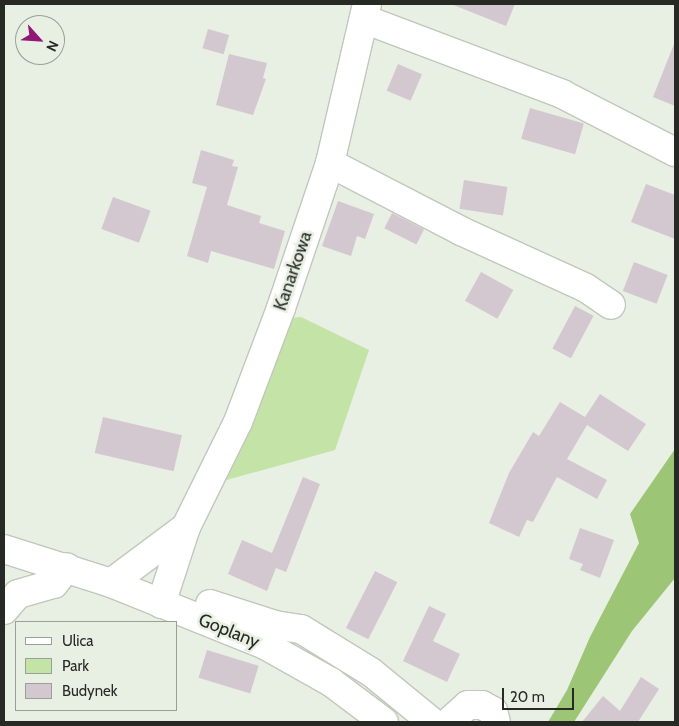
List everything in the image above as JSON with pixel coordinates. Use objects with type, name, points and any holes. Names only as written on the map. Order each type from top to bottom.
[{"type":"street","points":[[366,11],[562,94],[675,152]]},
{"type":"street","name":"Kanarkowa","points":[[164,596],[186,527],[238,422],[281,308],[330,163],[366,11]]},
{"type":"street","points":[[330,163],[461,231],[586,288],[611,305]]},
{"type":"street","name":"Kanarkowa","points":[[111,583],[186,527]]},
{"type":"street","name":"Goplany","points":[[4,549],[67,567],[111,583],[164,596],[294,660],[331,682],[384,722]]},
{"type":"street","points":[[4,610],[18,594],[54,584],[67,567]]},
{"type":"street","points":[[164,596],[275,625],[301,629],[371,672],[432,722]]},
{"type":"street","points":[[449,722],[468,706],[482,705],[493,711],[496,722]]},
{"type":"green space","points":[[301,317],[369,350],[335,450],[223,481],[286,318]]},
{"type":"green space","points":[[675,449],[675,578],[632,631],[574,722],[548,722],[567,690],[590,637],[639,543],[630,514]]},
{"type":"building","points":[[451,4],[515,4],[506,26]]},
{"type":"building","points":[[208,29],[229,35],[224,54],[202,48]]},
{"type":"building","points":[[675,44],[675,106],[653,97]]},
{"type":"building","points":[[229,54],[267,63],[263,78],[266,79],[253,115],[216,105]]},
{"type":"building","points":[[398,64],[422,74],[411,101],[387,91]]},
{"type":"building","points":[[530,108],[584,123],[575,154],[521,139]]},
{"type":"building","points":[[201,150],[234,160],[232,166],[238,167],[227,205],[261,216],[259,223],[285,231],[274,269],[211,251],[208,263],[187,256],[207,187],[192,183]]},
{"type":"building","points":[[464,180],[507,187],[503,216],[459,209]]},
{"type":"building","points":[[646,184],[675,195],[675,239],[631,222]]},
{"type":"building","points":[[113,197],[151,211],[139,243],[101,229]]},
{"type":"building","points":[[338,201],[374,214],[365,239],[357,236],[351,256],[322,246]]},
{"type":"building","points":[[392,213],[424,229],[416,244],[384,228]]},
{"type":"building","points":[[634,262],[668,275],[656,304],[623,291]]},
{"type":"building","points":[[481,272],[513,290],[497,319],[465,301]]},
{"type":"building","points":[[575,306],[594,316],[571,358],[552,348]]},
{"type":"building","points":[[600,394],[646,424],[628,451],[587,425],[567,459],[607,480],[597,499],[557,477],[533,522],[527,520],[519,537],[489,523],[509,473],[533,432],[539,436],[560,402],[585,417]]},
{"type":"building","points":[[103,417],[182,435],[174,471],[95,453]]},
{"type":"building","points":[[303,477],[320,484],[286,572],[276,568],[267,591],[228,574],[242,540],[272,553]]},
{"type":"building","points":[[580,528],[614,540],[600,578],[580,570],[583,564],[569,559]]},
{"type":"building","points":[[375,571],[397,582],[368,639],[346,628]]},
{"type":"building","points":[[429,606],[446,614],[433,641],[460,654],[447,682],[403,661]]},
{"type":"building","points":[[207,650],[259,666],[250,694],[199,678]]},
{"type":"building","points":[[641,677],[659,689],[638,722],[582,722],[603,696],[620,711]]}]
